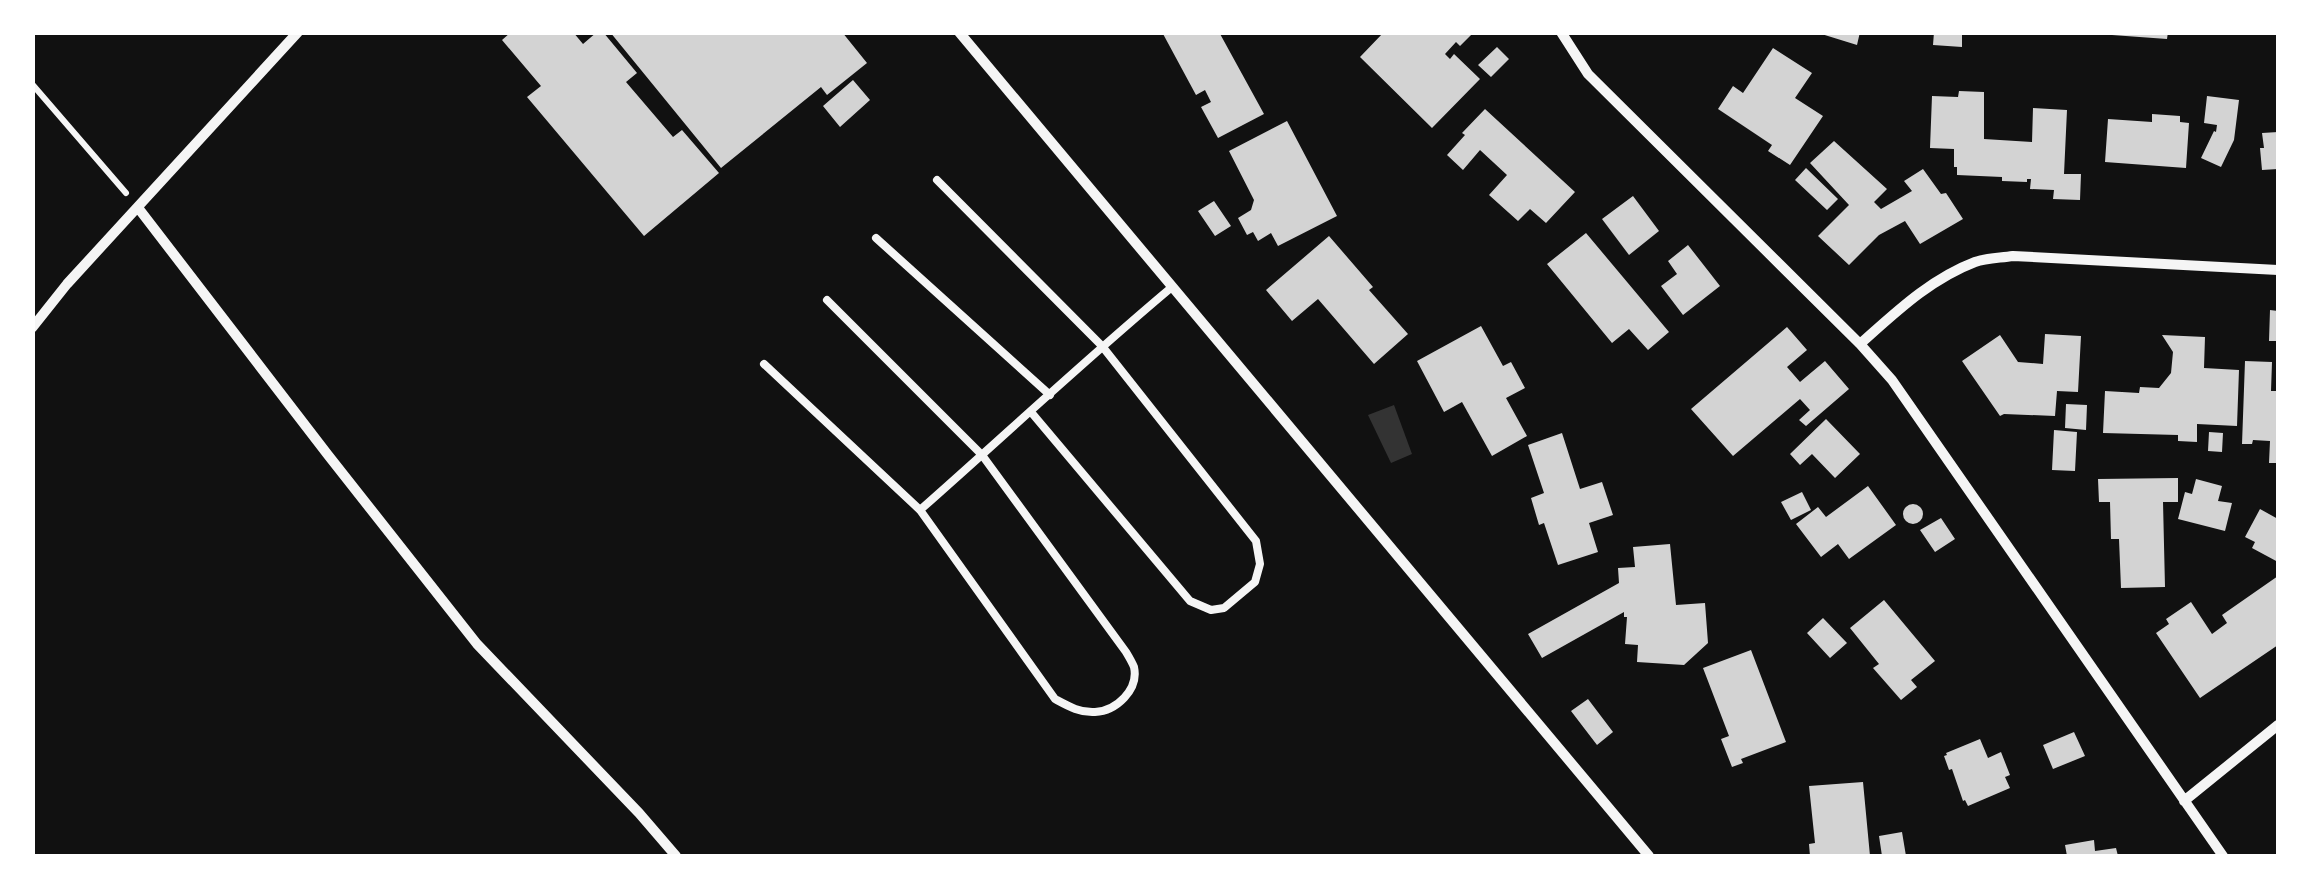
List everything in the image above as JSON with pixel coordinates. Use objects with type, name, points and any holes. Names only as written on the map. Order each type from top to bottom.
[{"type":"street","points":[[32,328],[298,32]]},
{"type":"street","points":[[959,32],[1649,856]]},
{"type":"street","points":[[1561,32],[1588,74],[1892,380],[2223,856]]},
{"type":"street","points":[[139,208],[478,644],[640,813],[676,856]]},
{"type":"street","points":[[1860,344],[1916,295],[1977,261],[2013,256],[2278,270]]},
{"type":"street","points":[[2184,801],[2278,725]]},
{"type":"lane","points":[[937,180],[1102,346],[1256,541],[1260,564],[1254,582],[1224,608],[1212,610],[1190,601],[1031,412]]},
{"type":"lane","points":[[876,238],[1050,396]]},
{"type":"lane","points":[[920,510],[1172,287]]},
{"type":"lane","points":[[764,364],[920,510],[1055,699],[1072,709],[1091,713],[1110,710],[1126,696],[1135,669],[1126,652],[982,456],[827,300]]},
{"type":"path","points":[[32,84],[139,208]]},
{"type":"shaded area","points":[[1394,405],[1412,454],[1391,463],[1368,415]]},
{"type":"building","points":[[511,32],[573,32],[583,44],[597,32],[603,32],[637,73],[626,82],[673,137],[682,130],[719,173],[644,236],[527,97],[541,86],[502,40]]},
{"type":"building","points":[[610,32],[842,32],[867,63],[827,95],[821,87],[721,168]]},
{"type":"building","points":[[1162,32],[1219,32],[1264,114],[1218,138],[1201,107],[1211,102],[1205,90],[1196,95]]},
{"type":"building","points":[[1384,32],[1474,32],[1445,54],[1450,59],[1454,54],[1480,79],[1432,128],[1360,57]]},
{"type":"building","points":[[1815,32],[1860,32],[1857,45]]},
{"type":"building","points":[[1934,32],[1962,32],[1962,47],[1933,45]]},
{"type":"building","points":[[2112,32],[2168,32],[2167,39]]},
{"type":"building","points":[[1497,47],[1509,59],[1491,77],[1478,65]]},
{"type":"building","points":[[1773,48],[1812,73],[1795,98],[1823,116],[1790,165],[1768,151],[1772,145],[1718,109],[1733,86],[1743,93]]},
{"type":"building","points":[[853,80],[870,100],[840,127],[823,106]]},
{"type":"building","points":[[1959,91],[1984,92],[1984,139],[2032,142],[2033,108],[2067,110],[2064,174],[2081,174],[2080,200],[2053,199],[2054,190],[2030,189],[2031,179],[2002,181],[2002,177],[1957,175],[1954,149],[1930,148],[1932,96],[1958,97]]},
{"type":"building","points":[[2207,96],[2239,100],[2234,140],[2221,167],[2201,158],[2217,125],[2204,123]]},
{"type":"building","points":[[1485,109],[1575,192],[1546,223],[1530,209],[1518,221],[1489,195],[1507,175],[1480,150],[1463,170],[1447,155]]},
{"type":"building","points":[[2152,114],[2180,116],[2180,122],[2189,123],[2186,168],[2105,162],[2108,119],[2152,122]]},
{"type":"building","points":[[1287,121],[1337,216],[1278,246],[1271,233],[1258,241],[1253,232],[1247,235],[1238,218],[1251,210],[1254,200],[1229,151]]},
{"type":"building","points":[[2278,132],[2278,169],[2262,170],[2262,133]]},
{"type":"building","points":[[1834,141],[1887,189],[1874,202],[1881,209],[1912,191],[1904,181],[1923,169],[1963,219],[1920,244],[1905,221],[1879,235],[1849,265],[1818,236],[1849,205],[1810,163]]},
{"type":"building","points":[[1806,168],[1838,199],[1827,210],[1795,180]]},
{"type":"building","points":[[1633,196],[1659,231],[1629,255],[1602,219]]},
{"type":"building","points":[[1214,201],[1231,226],[1215,236],[1198,211]]},
{"type":"building","points":[[1586,233],[1669,332],[1648,350],[1629,329],[1612,343],[1547,264]]},
{"type":"building","points":[[1329,236],[1408,334],[1374,364],[1318,299],[1292,321],[1266,290]]},
{"type":"building","points":[[1688,245],[1720,286],[1683,315],[1661,286],[1677,274],[1668,261]]},
{"type":"building","points":[[2270,310],[2278,311],[2278,341],[2269,341]]},
{"type":"building","points":[[1481,326],[1503,366],[1511,362],[1525,388],[1506,398],[1527,436],[1492,456],[1462,402],[1444,412],[1417,361]]},
{"type":"building","points":[[1787,327],[1807,350],[1787,367],[1800,382],[1825,361],[1849,389],[1806,426],[1799,420],[1810,410],[1800,399],[1733,456],[1691,409]]},
{"type":"building","points":[[2045,334],[2081,336],[2078,392],[2057,391],[2055,416],[2000,416],[1962,361],[2000,335],[2018,362],[2043,364]]},
{"type":"building","points":[[2162,335],[2205,337],[2204,368],[2239,370],[2237,426],[2197,424],[2197,442],[2178,441],[2178,435],[2103,433],[2105,391],[2139,393],[2140,387],[2159,388],[2171,373],[2173,352]]},
{"type":"building","points":[[2245,361],[2272,362],[2271,391],[2278,391],[2278,463],[2269,463],[2270,441],[2242,444]]},
{"type":"building","points":[[2066,404],[2087,405],[2086,430],[2065,428]]},
{"type":"building","points":[[1826,419],[1860,454],[1835,478],[1812,454],[1800,465],[1790,454]]},
{"type":"building","points":[[2054,430],[2077,432],[2075,471],[2052,470]]},
{"type":"building","points":[[2209,432],[2223,433],[2222,452],[2208,451]]},
{"type":"building","points":[[1562,433],[1580,489],[1602,482],[1613,515],[1589,523],[1598,552],[1558,565],[1531,498],[1544,493],[1528,445]]},
{"type":"building","points":[[2178,478],[2178,502],[2163,502],[2165,587],[2121,588],[2119,539],[2111,539],[2110,502],[2099,502],[2098,479]]},
{"type":"building","points":[[2196,479],[2222,486],[2218,501],[2232,503],[2225,531],[2178,519],[2185,492],[2192,494]]},
{"type":"building","points":[[1868,486],[1896,525],[1849,559],[1838,544],[1821,557],[1796,524],[1818,507],[1826,517]]},
{"type":"building","points":[[1802,492],[1811,510],[1791,520],[1781,502]]},
{"type":"building","points":[[1913,504],[1923,514],[1913,524],[1903,514]]},
{"type":"building","points":[[2260,509],[2278,519],[2278,562],[2252,548],[2255,542],[2245,537]]},
{"type":"building","points":[[1941,518],[1955,539],[1935,552],[1920,530]]},
{"type":"building","points":[[1670,544],[1676,605],[1705,603],[1708,643],[1684,665],[1637,662],[1638,645],[1625,644],[1624,612],[1542,658],[1528,634],[1619,583],[1618,568],[1635,567],[1633,547]]},
{"type":"building","points":[[2278,576],[2278,645],[2200,698],[2156,633],[2169,624],[2166,619],[2191,602],[2212,634],[2227,623],[2222,615]]},
{"type":"building","points":[[1884,600],[1935,661],[1911,680],[1917,687],[1901,700],[1873,668],[1879,664],[1850,628]]},
{"type":"building","points":[[1823,618],[1847,643],[1830,658],[1807,633]]},
{"type":"building","points":[[1751,650],[1786,742],[1741,759],[1743,763],[1732,767],[1721,739],[1729,736],[1703,668]]},
{"type":"building","points":[[1588,699],[1613,732],[1597,745],[1571,711]]},
{"type":"building","points":[[2074,732],[2085,756],[2053,769],[2043,745]]},
{"type":"building","points":[[1980,739],[1988,758],[2001,752],[2010,775],[2005,777],[2010,788],[1968,806],[1944,756]]},
{"type":"building","points":[[1863,782],[1870,856],[1810,856],[1809,844],[1815,843],[1809,786]]},
{"type":"building","points":[[1902,832],[1906,856],[1882,856],[1879,836]]},
{"type":"building","points":[[2094,840],[2095,851],[2116,848],[2118,856],[2067,856],[2065,845]]}]
